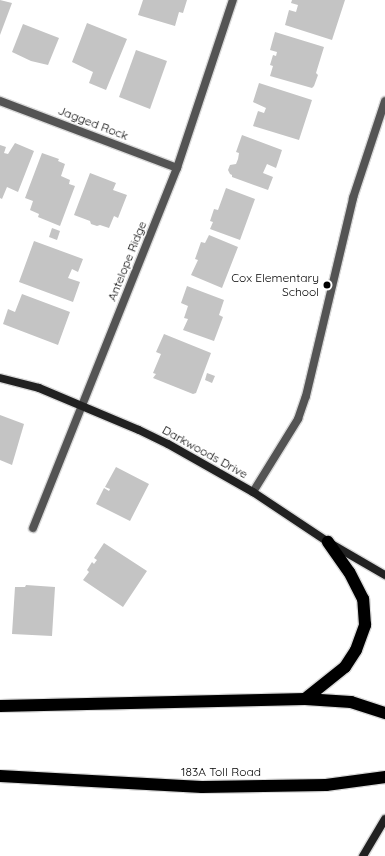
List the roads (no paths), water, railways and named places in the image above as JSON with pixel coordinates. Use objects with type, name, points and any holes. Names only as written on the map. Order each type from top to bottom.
[{"type":"highway","points":[[305,699],[345,667],[356,650],[365,625],[363,599],[349,572],[328,542]]},
{"type":"highway","points":[[0,706],[305,699],[351,702],[385,713]]},
{"type":"highway","name":"183A Toll Road","points":[[0,776],[202,787],[326,785],[385,777]]},
{"type":"street","name":"Antelope Ridge","points":[[33,528],[177,168],[233,0]]},
{"type":"street","name":"Jagged Rock","points":[[0,101],[177,168]]},
{"type":"street","points":[[253,492],[298,419],[306,396],[353,198],[385,101]]},
{"type":"street","name":"Darkwoods Drive","points":[[0,378],[39,388],[168,444],[253,492],[328,542],[385,575]]},
{"type":"street","points":[[363,856],[385,819]]},
{"type":"place","name":"Cox Elementary School","points":[[327,285]]}]
